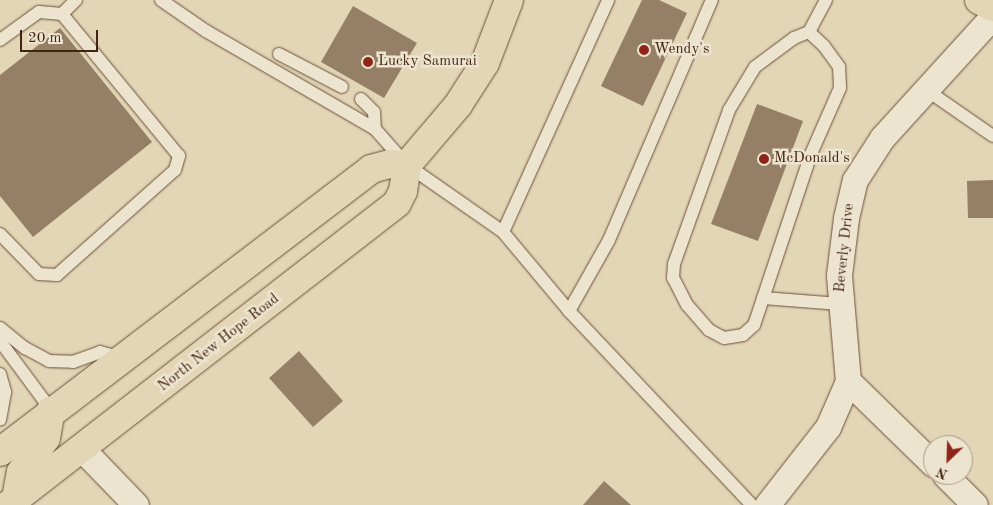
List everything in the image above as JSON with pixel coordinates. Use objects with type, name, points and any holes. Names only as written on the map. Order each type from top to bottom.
[{"type":"main road","name":"North New Hope Road","points":[[12,502],[381,218],[400,197],[407,165],[458,105],[479,71],[509,0]]},
{"type":"main road","points":[[979,0],[993,7]]},
{"type":"main road","points":[[0,452],[51,410],[371,169],[390,164],[407,165]]},
{"type":"main road","points":[[12,502],[21,472],[46,438],[51,410]]},
{"type":"street","name":"Beverly Drive","points":[[767,505],[828,427],[848,381],[840,304],[846,218],[855,180],[882,138],[928,91],[993,16]]},
{"type":"street","points":[[848,381],[923,454]]},
{"type":"street","points":[[82,448],[136,505]]},
{"type":"street","points":[[955,485],[975,505]]},
{"type":"lane","points":[[62,14],[76,0]]},
{"type":"lane","points":[[161,0],[271,69],[375,129],[407,165],[503,232],[569,311],[752,505]]},
{"type":"lane","points":[[503,232],[608,0]]},
{"type":"lane","points":[[569,311],[609,240],[680,80],[712,0]]},
{"type":"lane","points":[[809,32],[824,46],[839,67],[840,88],[811,154],[754,325],[743,335],[724,338],[709,330],[687,305],[673,278],[674,264],[729,110],[755,67],[794,38],[809,32],[826,0]]},
{"type":"lane","points":[[0,40],[39,12],[62,14],[178,156],[175,170],[57,275],[39,274],[0,234]]},
{"type":"lane","points":[[279,54],[342,88]]},
{"type":"lane","points":[[928,91],[993,136]]},
{"type":"lane","points":[[361,99],[374,112],[375,129]]},
{"type":"lane","points":[[763,298],[840,304]]},
{"type":"lane","points":[[0,328],[25,348],[49,361],[73,362],[100,352],[122,358]]},
{"type":"lane","points":[[0,341],[51,410]]},
{"type":"lane","points":[[0,374],[5,392],[0,420]]},
{"type":"building","name":"Wendy's","points":[[642,0],[659,0],[687,13],[643,106],[601,86]]},
{"type":"building","points":[[353,6],[417,43],[384,98],[321,62]]},
{"type":"building","points":[[60,28],[152,142],[33,237],[0,196],[0,75]]},
{"type":"building","points":[[757,104],[803,121],[758,241],[711,224]]},
{"type":"building","points":[[993,180],[993,218],[968,218],[967,181]]},
{"type":"building","points":[[299,351],[343,401],[313,427],[269,378]]},
{"type":"building","points":[[604,481],[631,505],[583,505]]},
{"type":"place","name":"Wendy's","points":[[644,50]]},
{"type":"place","name":"Lucky Samurai","points":[[368,62]]},
{"type":"place","name":"McDonald's","points":[[764,159]]}]
